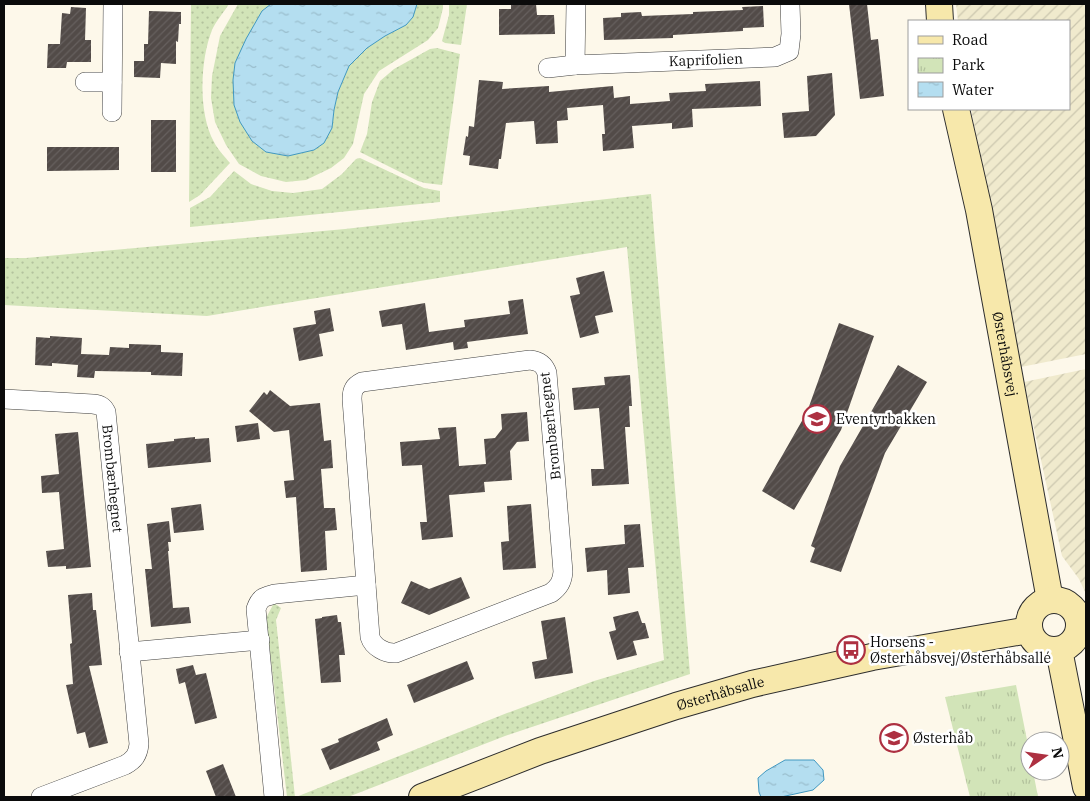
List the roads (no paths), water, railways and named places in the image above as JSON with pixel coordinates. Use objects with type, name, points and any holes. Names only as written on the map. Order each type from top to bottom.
[{"type":"street","points":[[112,112],[113,4]]},
{"type":"street","points":[[575,65],[576,4]]},
{"type":"street","name":"Kaprifolien","points":[[548,68],[575,65],[775,57],[789,51],[791,34],[790,4]]},
{"type":"street","points":[[939,4],[940,20]]},
{"type":"street","points":[[85,82],[112,82]]},
{"type":"street","name":"Østerhåbsvej","points":[[956,110],[979,210],[1050,600]]},
{"type":"street","name":"Brombærhegnet","points":[[530,360],[536,360],[541,363],[545,367],[548,383],[563,572],[560,584],[551,593],[393,654],[374,645],[371,641],[366,585],[352,399],[352,392],[356,385],[371,380],[530,360]]},
{"type":"street","name":"Brombærhegnet","points":[[4,398],[93,404],[104,407],[106,412],[139,744],[136,757],[125,765],[41,797]]},
{"type":"street","points":[[274,797],[256,609],[258,602],[275,594],[366,585]]},
{"type":"street","points":[[1050,600],[1059,600],[1074,609],[1080,626],[1074,642],[1067,647],[1051,651],[1037,644],[1029,630],[1031,614],[1042,603],[1050,600]]},
{"type":"street","name":"Østerhåbsalle","points":[[422,797],[540,751],[676,706],[752,684],[872,657],[1029,630]]},
{"type":"street","points":[[129,652],[260,640]]},
{"type":"street","points":[[1059,650],[1086,787]]},
{"type":"water","points":[[271,4],[417,4],[413,17],[406,25],[367,48],[349,66],[338,92],[332,128],[324,143],[314,150],[288,156],[266,152],[252,141],[240,122],[234,105],[233,80],[235,63],[262,11]]},
{"type":"water","points":[[785,760],[814,760],[823,770],[824,780],[813,790],[781,797],[761,797],[758,778]]},
{"type":"place","name":"Eventyrbakken","points":[[817,419]]},
{"type":"place","name":"Horsens - Østerhåbsvej/Østerhåbsallé","points":[[851,650]]},
{"type":"place","name":"Østerhåb","points":[[894,738]]}]
